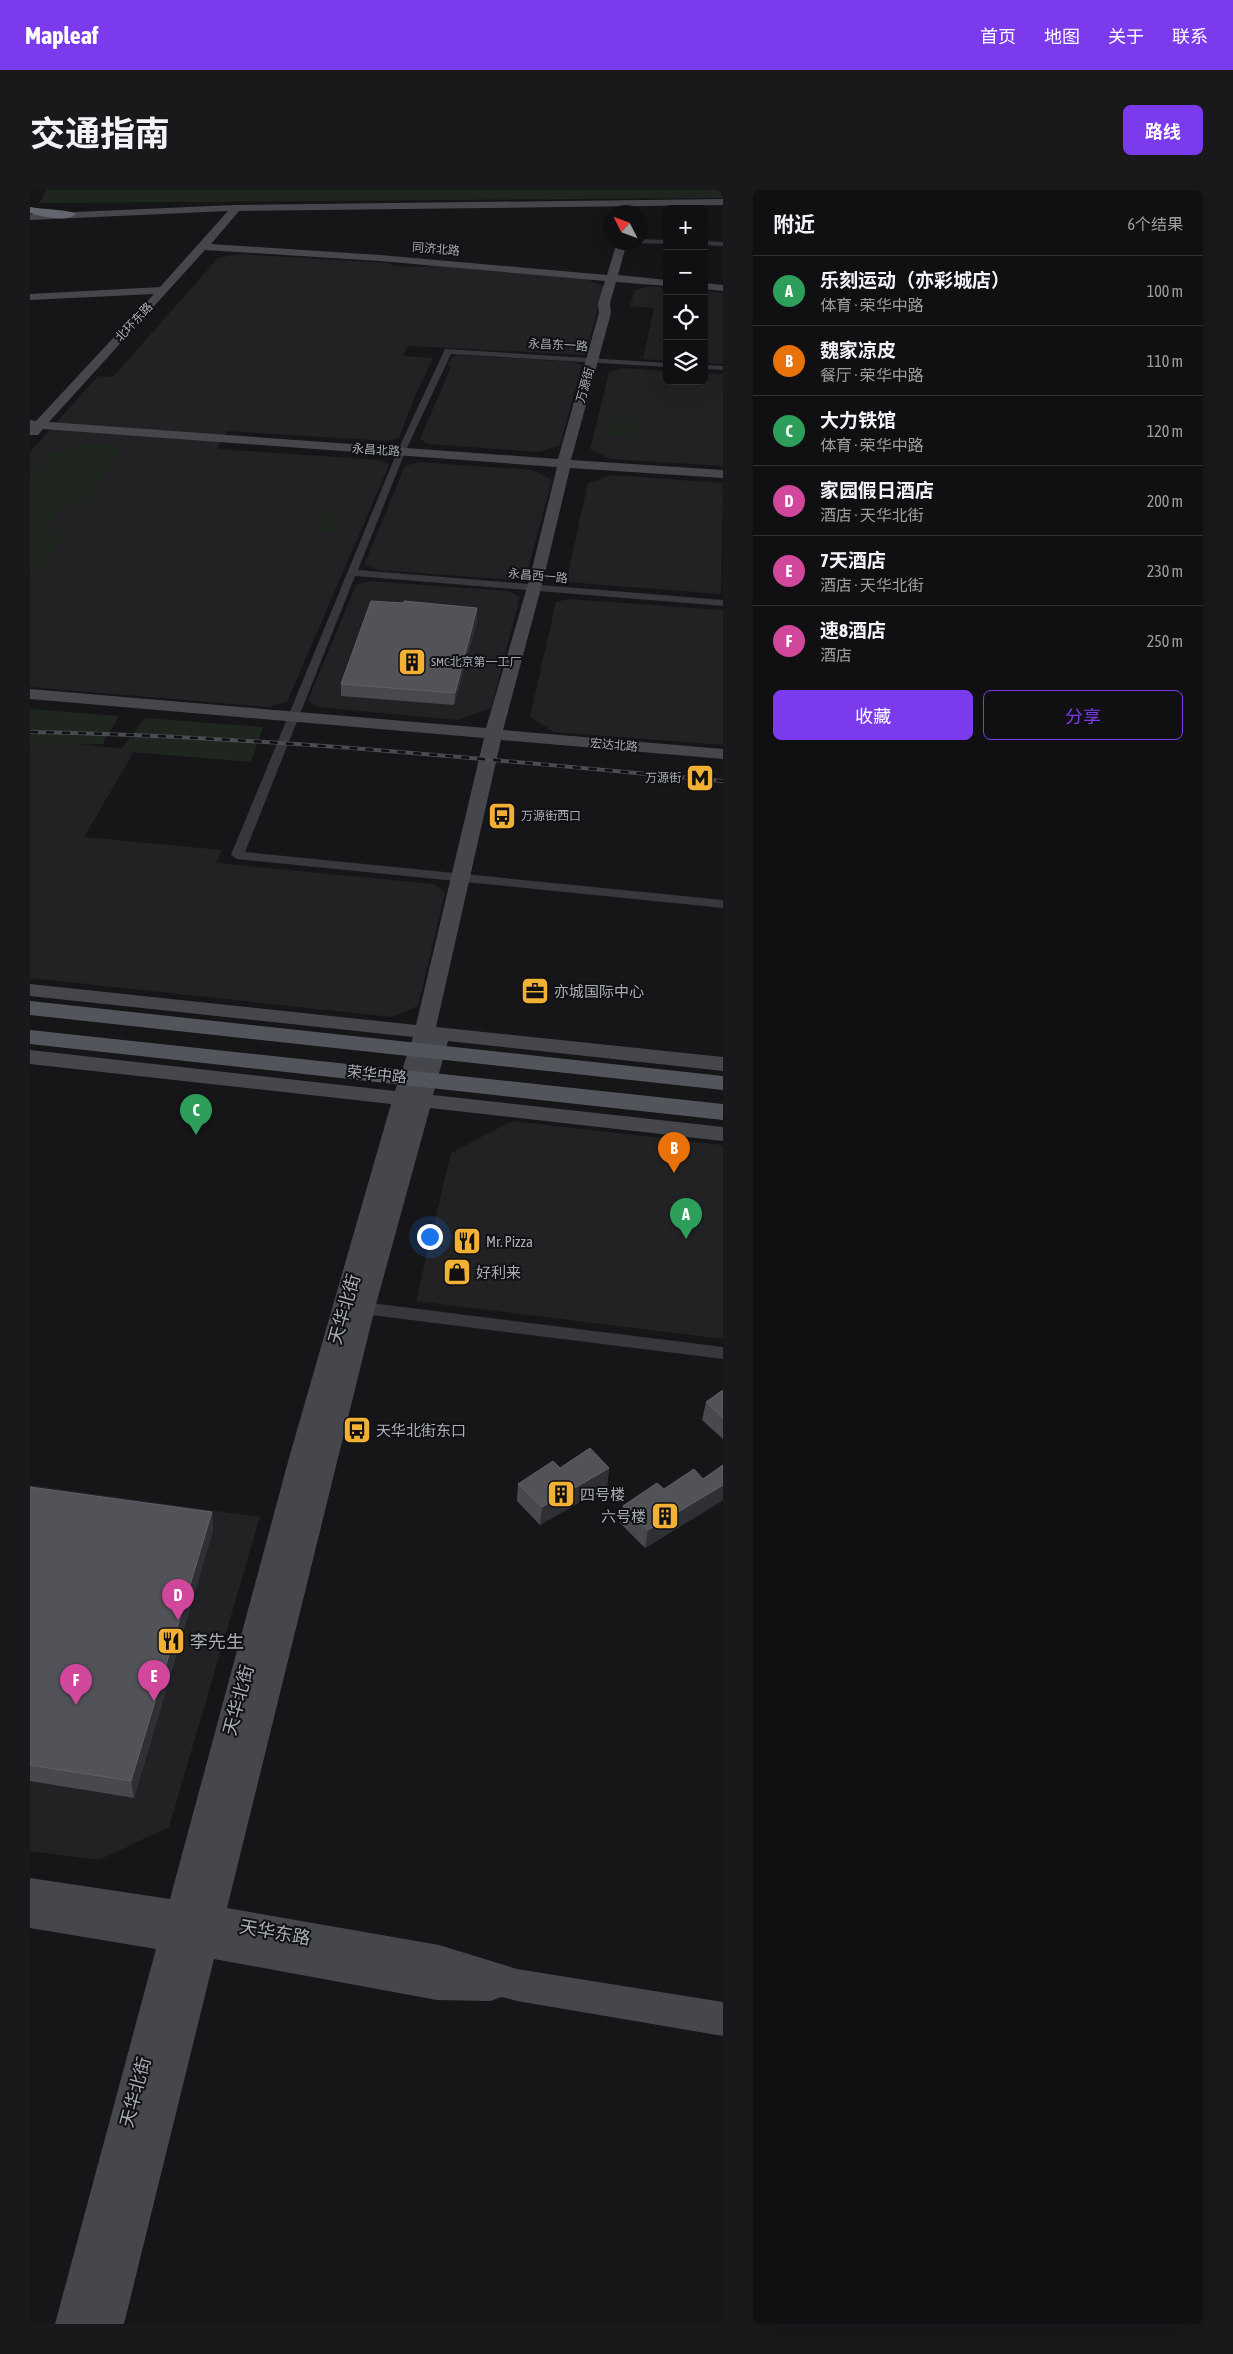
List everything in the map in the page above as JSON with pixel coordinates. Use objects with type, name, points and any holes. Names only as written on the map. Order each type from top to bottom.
[{"type":"highway","points":[[30,210],[47,214],[70,214]]},
{"type":"main road","name":"荣华中路","points":[[30,1008],[430,1043],[715,1082]]},
{"type":"main road","name":"荣华中路","points":[[30,1036],[149,1050],[416,1089],[723,1112]]},
{"type":"street","points":[[648,206],[723,202]]},
{"type":"street","points":[[30,217],[230,208],[603,207]]},
{"type":"street","name":"北环东路","points":[[158,290],[203,247],[231,216],[230,208]]},
{"type":"street","name":"北环东路","points":[[33,427],[230,208]]},
{"type":"street","points":[[648,241],[663,242]]},
{"type":"street","points":[[708,243],[723,244]]},
{"type":"street","name":"同济北路","points":[[203,247],[380,258],[663,283]]},
{"type":"street","name":"万源街","points":[[430,1043],[499,735],[617,278],[621,250]]},
{"type":"street","name":"万源街","points":[[617,278],[628,250]]},
{"type":"street","points":[[708,286],[723,288]]},
{"type":"street","points":[[30,297],[158,290]]},
{"type":"street","name":"永昌东一路","points":[[400,454],[448,352],[663,365]]},
{"type":"street","points":[[708,367],[723,368]]},
{"type":"street","name":"永昌北路","points":[[33,427],[723,476]]},
{"type":"street","points":[[400,454],[237,855],[468,880],[723,904]]},
{"type":"street","name":"永昌西一路","points":[[352,573],[723,603]]},
{"type":"street","name":"宏达北路","points":[[30,694],[723,754]]},
{"type":"street","points":[[30,990],[430,1043],[653,1056],[723,1064]]},
{"type":"street","points":[[416,1089],[430,1043]]},
{"type":"street","points":[[149,1050],[214,1078]]},
{"type":"street","points":[[653,1056],[715,1082]]},
{"type":"street","points":[[30,1057],[214,1078],[416,1089],[723,1134]]},
{"type":"street","name":"天华北街","points":[[74,2324],[192,1928],[364,1308],[416,1089]]},
{"type":"street","name":"天华北街","points":[[105,2324],[192,1928],[299,1467],[416,1089]]},
{"type":"street","points":[[364,1308],[723,1353]]},
{"type":"street","name":"天华东路","points":[[30,1893],[437,1984],[517,1985],[723,2020]]},
{"type":"street","name":"天华东路","points":[[30,1913],[192,1928]]},
{"type":"shaded area","points":[[47,190],[723,190],[723,198],[39,203]]},
{"type":"shaded area","points":[[239,254],[389,263],[394,266],[423,267],[428,265],[587,279],[604,287],[585,355],[408,346],[403,356],[433,358],[414,398],[399,438],[387,441],[228,431],[217,449],[381,460],[389,465],[287,702],[268,707],[30,687],[30,452],[98,376],[113,377],[218,258]]},
{"type":"shaded area","points":[[652,286],[663,287],[663,361],[643,359],[654,308],[630,306],[635,290]]},
{"type":"shaded area","points":[[708,291],[723,293],[723,364],[708,363]]},
{"type":"shaded area","points":[[457,355],[575,362],[582,366],[560,445],[539,452],[428,444],[420,439],[451,367],[447,366],[452,357]]},
{"type":"shaded area","points":[[623,368],[663,371],[663,385],[708,385],[708,373],[723,374],[723,466],[610,459],[590,449],[609,372]]},
{"type":"shaded area","points":[[612,418],[638,419],[635,436],[608,434]]},
{"type":"shaded area","points":[[88,442],[126,446],[81,506],[70,502],[65,503],[46,528],[59,534],[62,538],[38,571],[30,570],[30,475],[40,469],[50,454]]},
{"type":"shaded area","points":[[418,462],[533,470],[552,480],[526,576],[512,580],[378,570],[364,565],[405,466]]},
{"type":"shaded area","points":[[612,475],[723,483],[721,594],[566,582],[588,483]]},
{"type":"shaded area","points":[[322,513],[344,514],[336,531],[315,530]]},
{"type":"shaded area","name":"SMC北京第一工厂","points":[[369,581],[509,591],[520,597],[491,708],[458,720],[317,707],[308,700],[356,585]]},
{"type":"shaded area","points":[[569,599],[723,610],[723,745],[554,732],[530,717],[556,602]]},
{"type":"shaded area","points":[[30,709],[119,716],[103,744],[30,746]]},
{"type":"shaded area","points":[[145,718],[263,727],[251,762],[120,751]]},
{"type":"shaded area","points":[[30,745],[86,745],[135,750],[84,837],[222,850],[216,863],[434,884],[445,893],[418,1006],[392,1017],[30,978]]},
{"type":"shaded area","points":[[512,1121],[723,1145],[723,1339],[416,1301],[451,1153]]},
{"type":"shaded area","points":[[30,1485],[260,1517],[169,1827],[99,1860],[30,1851]]},
{"type":"building","name":"SMC北京第一工厂","points":[[371,601],[403,603],[404,601],[477,608],[455,693],[341,684]]},
{"type":"building","points":[[723,1390],[723,1418],[706,1402]]},
{"type":"building","points":[[590,1448],[609,1468],[542,1507],[518,1484],[553,1461],[560,1468]]},
{"type":"building","points":[[723,1465],[723,1485],[648,1530],[623,1506],[657,1483],[664,1489],[694,1469],[703,1479]]},
{"type":"building","points":[[30,1487],[212,1512],[131,1781],[30,1765]]},
{"type":"railway","points":[[30,732],[204,738],[377,750],[723,781]]},
{"type":"place","name":"SMC北京第一工厂","points":[[412,662]]},
{"type":"place","name":"万源街","points":[[700,778]]},
{"type":"place","name":"万源街西口","points":[[502,816]]},
{"type":"place","name":"亦城国际中心","points":[[535,991]]},
{"type":"place","name":"大力铁馆","points":[[196,1135]]},
{"type":"place","name":"魏家凉皮","points":[[674,1173]]},
{"type":"place","name":"乐刻运动（亦彩城店）","points":[[686,1239]]},
{"type":"place","name":"Mr. Pizza","points":[[467,1241]]},
{"type":"place","name":"好利来","points":[[457,1272]]},
{"type":"place","name":"天华北街东口","points":[[357,1430]]},
{"type":"place","name":"四号楼","points":[[561,1494]]},
{"type":"place","name":"六号楼","points":[[665,1516]]},
{"type":"place","name":"家园假日酒店","points":[[178,1620]]},
{"type":"place","name":"李先生","points":[[171,1641]]},
{"type":"place","name":"7天酒店","points":[[154,1701]]},
{"type":"place","name":"速8酒店","points":[[76,1705]]}]
